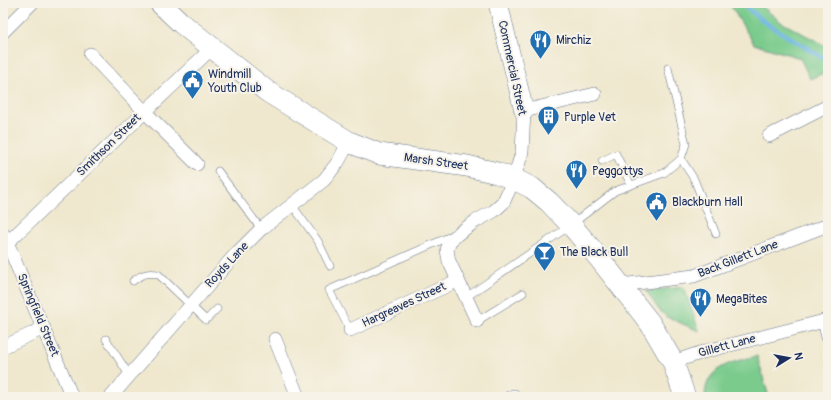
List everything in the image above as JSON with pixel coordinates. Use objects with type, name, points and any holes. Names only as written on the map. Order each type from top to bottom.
[{"type":"main road","name":"Marsh Street","points":[[160,3],[181,23],[268,92],[350,142],[380,154],[467,166],[497,173],[532,188],[571,225],[621,285],[650,323],[673,362],[685,397]]},
{"type":"street","points":[[3,32],[32,3]]},
{"type":"street","name":"Commercial Street","points":[[457,281],[449,262],[447,250],[450,241],[476,220],[494,211],[503,203],[514,179],[522,152],[524,111],[498,3]]},
{"type":"street","name":"Smithson Street","points":[[5,238],[212,48]]},
{"type":"street","points":[[90,54],[197,164]]},
{"type":"street","points":[[524,111],[595,94]]},
{"type":"street","points":[[769,136],[828,106]]},
{"type":"street","name":"Royds Lane","points":[[111,397],[234,256],[261,229],[324,180],[332,172],[350,142]]},
{"type":"street","name":"Back Gillett Lane","points":[[621,285],[694,276],[828,225]]},
{"type":"street","name":"Springfield Street","points":[[5,238],[72,397]]},
{"type":"street","points":[[457,281],[477,321]]},
{"type":"street","name":"Hargreaves Street","points":[[350,330],[457,281]]},
{"type":"street","points":[[826,321],[828,337]]},
{"type":"street","name":"Gillett Lane","points":[[673,362],[703,352],[826,321]]},
{"type":"street","points":[[3,347],[44,328]]},
{"type":"street","points":[[275,340],[298,397]]},
{"type":"lane","points":[[465,298],[571,225],[615,191],[664,173],[681,159],[686,144],[668,68]]},
{"type":"lane","points":[[602,161],[616,154],[631,185]]},
{"type":"lane","points":[[681,159],[694,179],[716,234]]},
{"type":"lane","points":[[218,172],[261,229]]},
{"type":"lane","points":[[292,205],[318,241],[330,266]]},
{"type":"lane","points":[[350,330],[329,290],[459,233]]},
{"type":"lane","points":[[132,281],[141,275],[150,273],[158,274],[206,320],[216,309]]},
{"type":"lane","points":[[477,321],[523,293]]},
{"type":"lane","points":[[106,339],[129,375]]},
{"type":"green space","points":[[729,3],[758,3],[781,22],[828,47],[828,71],[810,79],[800,58],[754,44]]},
{"type":"green space","points":[[684,287],[699,331],[667,317],[659,310],[646,291]]},
{"type":"green space","points":[[757,356],[769,397],[705,397],[706,387],[710,378],[715,372],[730,363]]},
{"type":"waterway","points":[[741,3],[766,23],[828,61]]},
{"type":"place","name":"Mirchiz","points":[[540,60]]},
{"type":"place","name":"Windmill Youth Club","points":[[193,100]]},
{"type":"place","name":"Purple Vet","points":[[548,136]]},
{"type":"place","name":"Peggottys","points":[[576,190]]},
{"type":"place","name":"Blackburn Hall","points":[[656,222]]},
{"type":"place","name":"The Black Bull","points":[[545,272]]},
{"type":"place","name":"MegaBites","points":[[700,318]]}]
